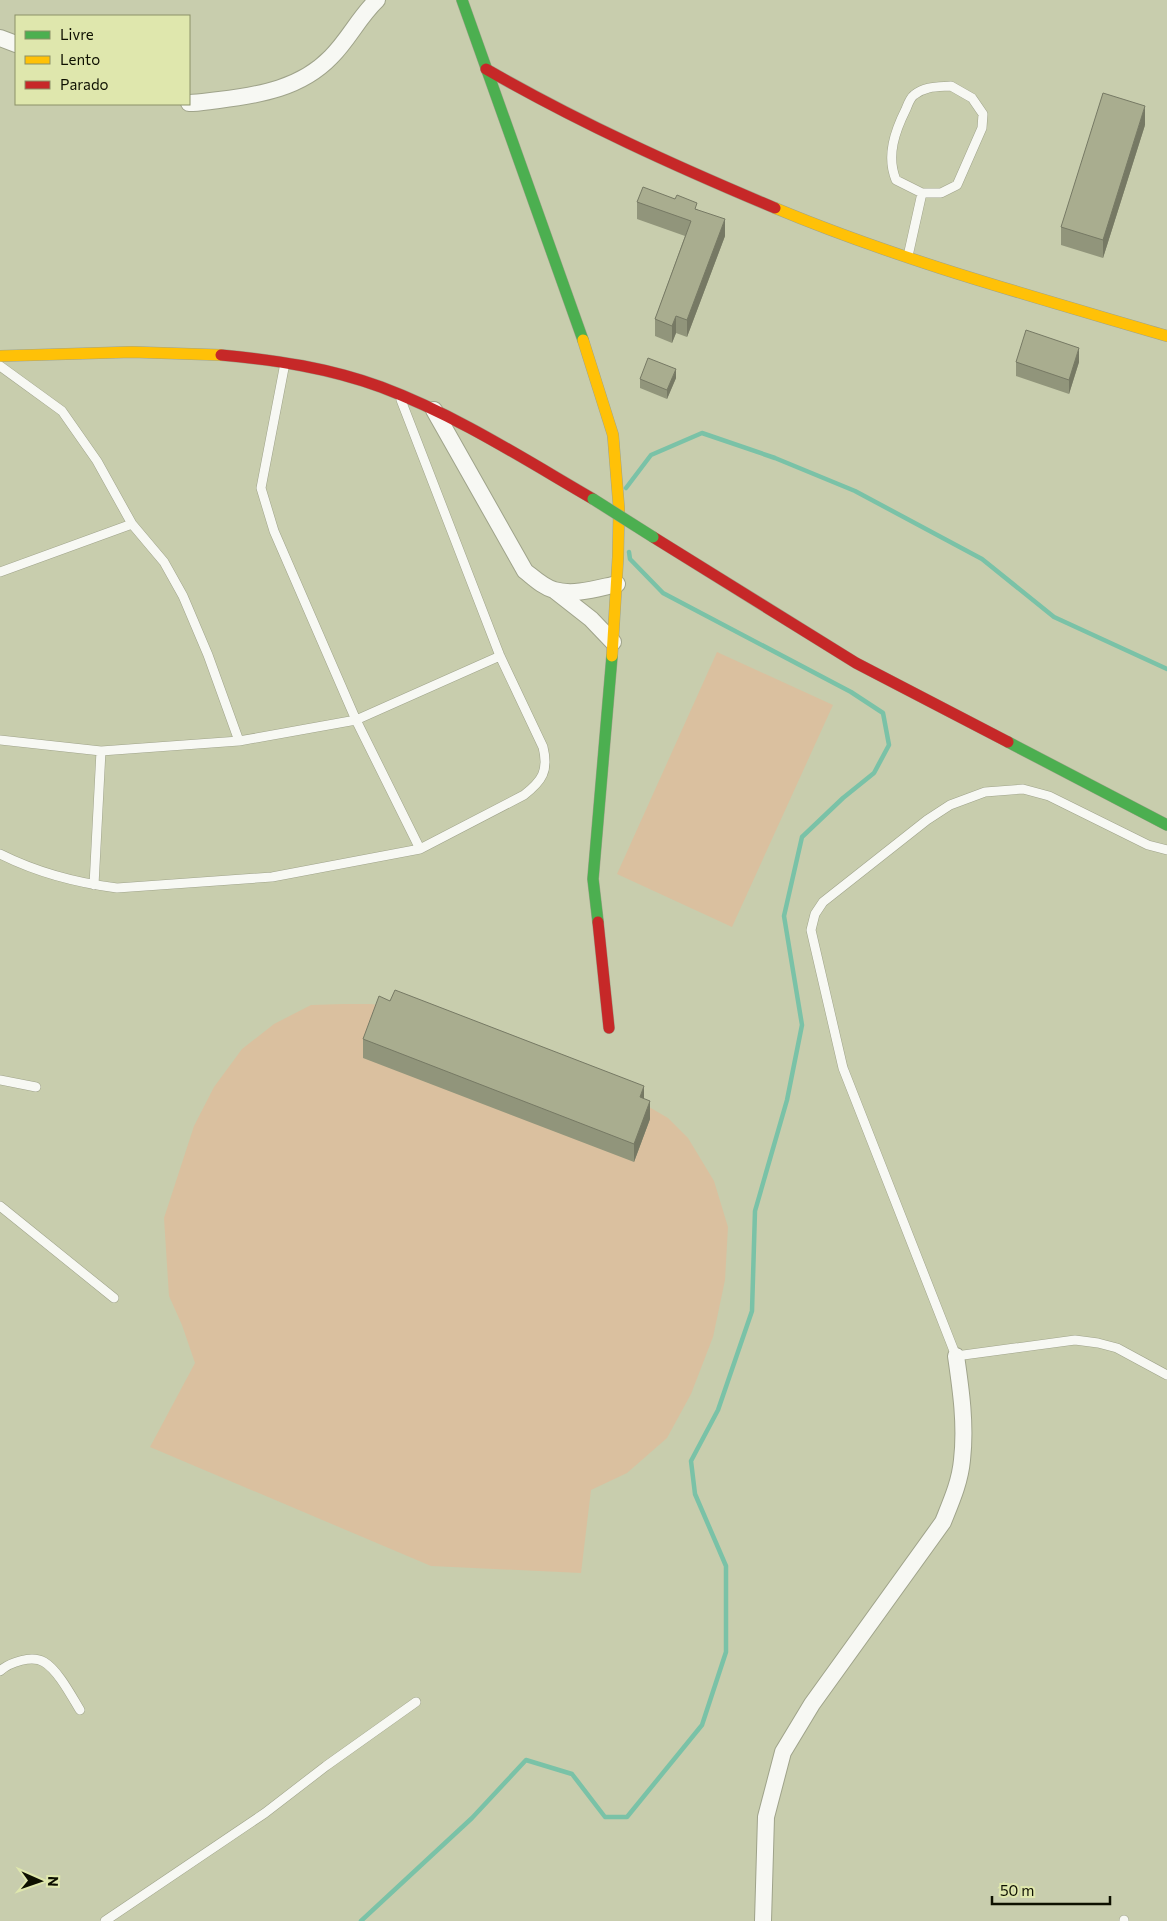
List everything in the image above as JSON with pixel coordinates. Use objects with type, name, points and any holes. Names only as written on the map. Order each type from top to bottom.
[{"type":"street","points":[[190,103],[270,93],[301,80],[330,59],[377,0]]},
{"type":"street","points":[[462,0],[579,327],[613,435],[619,509],[617,584],[592,879],[609,1028]]},
{"type":"street","points":[[0,38],[15,44]]},
{"type":"street","points":[[486,70],[550,106],[684,170],[835,233],[1014,291],[1167,336]]},
{"type":"street","points":[[0,356],[116,351],[251,356],[350,376],[398,394],[434,410],[593,499],[856,664],[1167,826]]},
{"type":"street","points":[[434,410],[525,571],[592,619],[613,642]]},
{"type":"street","points":[[554,590],[589,590],[617,584]]},
{"type":"street","points":[[763,1921],[766,1817],[783,1752],[812,1704],[943,1522],[956,1488],[962,1460],[963,1432],[961,1392],[956,1356]]},
{"type":"lane","points":[[951,86],[972,98],[983,114],[982,128],[957,185],[941,194],[922,192],[896,180],[892,169],[891,156],[896,129],[912,96],[929,87],[951,86]]},
{"type":"lane","points":[[908,256],[922,192]]},
{"type":"lane","points":[[285,362],[262,488],[274,531],[356,720],[420,849]]},
{"type":"lane","points":[[0,366],[62,411],[97,461],[132,524],[164,562],[183,596],[208,655],[239,741]]},
{"type":"lane","points":[[0,854],[22,865],[94,885],[117,888],[272,877],[420,849],[524,795],[538,784],[546,769],[546,757],[543,747],[500,656],[398,394]]},
{"type":"lane","points":[[0,572],[132,524]]},
{"type":"lane","points":[[0,740],[100,751],[239,741],[356,720],[500,656]]},
{"type":"lane","points":[[94,885],[100,751]]},
{"type":"lane","points":[[1167,850],[1148,846],[1049,796],[1023,789],[985,792],[950,805],[927,820],[823,902],[815,914],[811,930],[843,1068],[956,1356],[1075,1340],[1098,1342],[1118,1348],[1167,1375]]},
{"type":"lane","points":[[0,1080],[36,1087]]},
{"type":"lane","points":[[0,1206],[114,1298]]},
{"type":"lane","points":[[0,1671],[12,1662],[26,1660],[44,1662],[56,1674],[80,1710]]},
{"type":"lane","points":[[105,1921],[265,1813],[326,1766],[416,1702]]},
{"type":"shaded area","points":[[717,652],[833,705],[732,927],[617,874]]},
{"type":"shaded area","points":[[371,1004],[395,1008],[644,1104],[668,1118],[688,1138],[714,1181],[728,1227],[725,1280],[713,1337],[691,1394],[667,1438],[627,1473],[591,1490],[581,1573],[431,1566],[150,1447],[195,1363],[182,1325],[169,1296],[164,1218],[194,1126],[214,1087],[242,1049],[274,1024],[311,1005]]},
{"type":"building","points":[[1103,93],[1145,106],[1103,240],[1061,227]]},
{"type":"building","points":[[643,187],[675,199],[677,195],[697,203],[695,209],[725,219],[687,320],[676,316],[672,326],[655,319],[691,221],[637,202]]},
{"type":"building","points":[[1026,330],[1079,348],[1069,380],[1016,362]]},
{"type":"building","points":[[648,358],[676,369],[667,390],[640,379]]},
{"type":"building","points":[[395,990],[644,1086],[640,1097],[650,1101],[634,1144],[363,1039],[379,996],[390,1001]]},
{"type":"waterway","points":[[626,488],[651,455],[702,433],[775,458],[855,491],[982,559],[1054,617],[1167,669]]},
{"type":"waterway","points":[[361,1921],[472,1818],[526,1760],[572,1774],[605,1817],[627,1817],[702,1725],[726,1652],[726,1566],[695,1494],[691,1461],[718,1410],[752,1311],[755,1211],[787,1100],[802,1025],[784,916],[802,837],[843,798],[874,773],[889,745],[883,713],[851,692],[663,593],[630,559],[629,552]]},
{"type":"traffic: fast","points":[[462,0],[583,340]]},
{"type":"traffic: fast","points":[[593,499],[653,537]]},
{"type":"traffic: fast","points":[[598,922],[593,879],[612,656]]},
{"type":"traffic: fast","points":[[1008,742],[1167,825]]},
{"type":"traffic: slow","points":[[775,208],[920,262],[1167,336]]},
{"type":"traffic: slow","points":[[583,340],[613,435],[619,509],[612,656]]},
{"type":"traffic: slow","points":[[0,356],[132,352],[221,355]]},
{"type":"traffic: jam","points":[[486,69],[557,108],[628,143],[775,208]]},
{"type":"traffic: jam","points":[[221,355],[262,359],[302,366],[361,380],[381,387],[463,424],[593,499]]},
{"type":"traffic: jam","points":[[653,537],[856,663],[1008,742]]},
{"type":"traffic: jam","points":[[598,922],[609,1028]]}]
